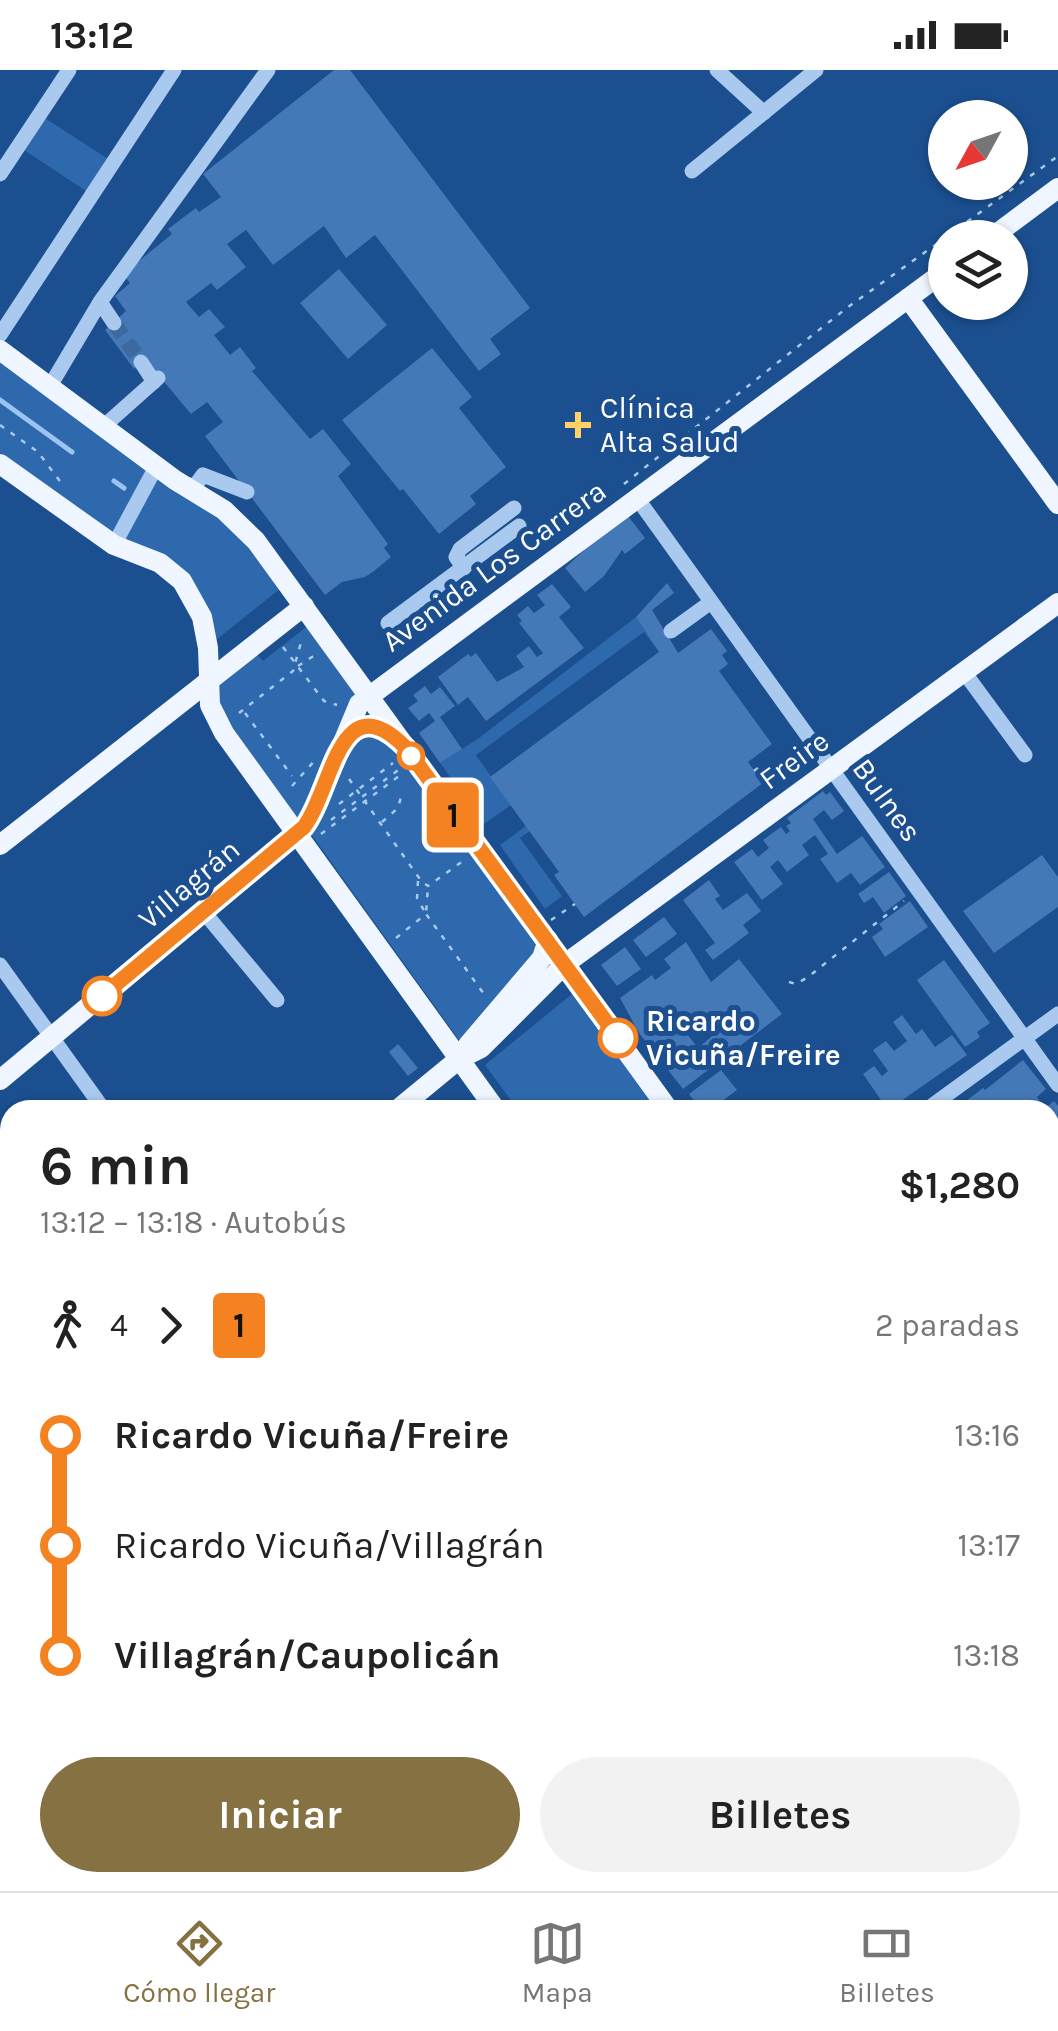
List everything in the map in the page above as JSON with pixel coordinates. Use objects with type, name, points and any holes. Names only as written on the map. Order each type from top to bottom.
[{"type":"main road","points":[[1015,220],[1058,188]]},
{"type":"main road","name":"Avenida Los Carrera","points":[[368,696],[928,283]]},
{"type":"main road","points":[[908,298],[1058,504]]},
{"type":"main road","points":[[0,350],[246,530],[368,696],[404,757],[548,940],[662,1100]]},
{"type":"main road","points":[[0,464],[114,545],[160,564],[182,581],[202,617],[208,648],[210,705],[217,721],[305,833],[489,1100]]},
{"type":"main road","name":"Freire","points":[[459,1059],[481,1048],[565,964],[1058,603]]},
{"type":"main road","points":[[0,846],[304,606]]},
{"type":"main road","name":"Villagrán","points":[[0,1080],[203,911],[305,833],[359,704],[368,696]]},
{"type":"main road","points":[[344,739],[368,725],[392,734],[404,757]]},
{"type":"main road","points":[[409,1100],[459,1059],[542,958],[548,940]]},
{"type":"street","points":[[0,174],[69,70]]},
{"type":"street","points":[[0,335],[174,70]]},
{"type":"street","points":[[50,386],[100,302],[268,70]]},
{"type":"street","points":[[718,70],[764,113]]},
{"type":"street","points":[[692,171],[816,70]]},
{"type":"street","points":[[100,302],[114,323]]},
{"type":"street","points":[[104,426],[156,380],[141,362]]},
{"type":"street","points":[[114,545],[158,465]]},
{"type":"street","points":[[175,480],[194,486],[203,475],[248,492]]},
{"type":"street","name":"Bulnes","points":[[637,498],[1058,1085]]},
{"type":"street","points":[[464,568],[456,556],[460,549],[514,508]]},
{"type":"street","points":[[388,624],[519,526]]},
{"type":"street","points":[[671,630],[711,602]]},
{"type":"street","points":[[964,672],[1026,755]]},
{"type":"street","points":[[203,911],[277,1000]]},
{"type":"street","points":[[0,964],[97,1100]]},
{"type":"street","points":[[940,1100],[1058,1014]]},
{"type":"path","points":[[970,220],[1058,156]]},
{"type":"path","points":[[613,492],[848,307],[928,250]]},
{"type":"path","points":[[297,665],[304,632]]},
{"type":"path","points":[[283,648],[324,701],[344,708]]},
{"type":"path","points":[[292,776],[242,713],[297,665],[321,651]]},
{"type":"path","points":[[305,833],[363,799],[404,757]]},
{"type":"path","points":[[335,806],[404,757]]},
{"type":"path","points":[[292,786],[315,760]]},
{"type":"path","points":[[754,771],[759,767],[774,786]]},
{"type":"path","points":[[343,771],[419,880],[428,886],[430,901],[426,914],[391,942]]},
{"type":"path","points":[[305,833],[308,836],[406,771]]},
{"type":"path","points":[[380,824],[398,808],[402,796]]},
{"type":"path","points":[[428,886],[468,857]]},
{"type":"path","points":[[419,880],[417,898],[426,914],[488,998]]},
{"type":"path","points":[[789,982],[796,984],[808,977],[918,890]]},
{"type":"path","points":[[558,916],[575,904]]},
{"type":"shaded area","points":[[40,115],[113,162],[92,195],[18,146]]},
{"type":"shaded area","points":[[0,357],[228,521],[281,588],[211,644],[204,610],[0,453]]},
{"type":"shaded area","points":[[636,617],[659,652],[644,632],[476,755],[511,805],[484,824],[440,763],[479,738]]},
{"type":"shaded area","points":[[310,624],[363,698],[295,828],[227,733],[212,684],[254,651],[263,661]]},
{"type":"shaded area","points":[[362,728],[376,728],[407,770],[421,779],[540,945],[459,1040],[306,827],[351,735]]},
{"type":"shaded area","points":[[526,826],[530,831],[520,838],[562,896],[545,909],[500,845]]},
{"type":"shaded area","points":[[578,989],[659,1100],[511,1100],[485,1065]]},
{"type":"building","points":[[334,70],[350,70],[530,308],[490,339],[501,354],[479,371],[375,235],[346,258],[324,226],[273,265],[246,230],[227,244],[246,267],[217,290],[211,283],[186,302],[199,317],[209,309],[225,327],[214,335],[230,355],[240,347],[256,368],[252,371],[310,439],[323,429],[351,464],[338,476],[388,544],[384,548],[391,557],[374,571],[342,582],[325,595],[205,436],[223,422],[207,402],[191,414],[145,359],[134,369],[105,330],[126,311],[115,296],[130,283],[123,274],[172,234],[168,229],[196,208],[199,212],[221,197],[203,174]]},
{"type":"building","points":[[339,269],[387,325],[348,359],[300,303]]},
{"type":"building","points":[[432,348],[472,397],[459,408],[506,467],[470,496],[476,504],[439,534],[342,420]]},
{"type":"building","points":[[625,512],[645,538],[625,554],[622,550],[604,576],[585,592],[565,568]]},
{"type":"building","points":[[667,583],[674,593],[652,610],[678,653],[711,629],[727,651],[722,655],[728,664],[719,671],[772,744],[748,762],[763,783],[584,917],[554,875],[559,872],[490,777],[659,652],[636,617]]},
{"type":"building","points":[[552,584],[571,607],[559,617],[584,648],[486,721],[468,697],[458,705],[438,677],[468,654],[471,657],[476,653],[497,682],[524,667],[516,656],[529,646],[537,657],[543,653],[517,615],[528,606],[534,613],[545,605],[537,595]]},
{"type":"building","points":[[425,686],[431,694],[440,687],[455,706],[440,717],[462,749],[440,763],[419,733],[435,721],[429,713],[419,721],[408,708],[418,701],[413,695]]},
{"type":"building","points":[[823,791],[826,795],[830,792],[844,811],[832,820],[824,810],[813,819],[837,854],[862,836],[885,867],[860,885],[851,873],[837,883],[820,859],[828,854],[815,835],[802,845],[809,855],[787,872],[778,860],[770,867],[783,884],[762,900],[734,862],[752,849],[758,857],[769,848],[763,840],[781,827],[786,834],[790,831],[787,818]]},
{"type":"building","points":[[1042,855],[1058,877],[1058,907],[994,953],[963,911]]},
{"type":"building","points":[[889,872],[906,896],[884,913],[873,897],[864,903],[858,894]]},
{"type":"building","points":[[709,880],[720,896],[715,899],[723,910],[747,893],[761,911],[743,925],[749,933],[713,960],[705,950],[715,943],[683,900]]},
{"type":"building","points":[[910,901],[928,927],[885,957],[872,937],[883,929],[879,924]]},
{"type":"building","points":[[664,917],[677,934],[646,957],[633,940]]},
{"type":"building","points":[[686,942],[711,982],[739,959],[782,1014],[683,1089],[639,1033],[620,998],[652,975],[655,980],[671,968],[664,959]],"holes":[[[679,1011],[688,1022],[702,1011],[718,1031],[698,1048],[673,1016]]]},
{"type":"building","points":[[625,947],[641,969],[617,986],[601,965]]},
{"type":"building","points":[[944,960],[990,1023],[977,1032],[980,1037],[965,1047],[917,980]]},
{"type":"building","points":[[902,1015],[916,1034],[922,1029],[935,1047],[952,1035],[967,1055],[902,1100],[881,1100],[863,1074],[874,1066],[882,1076],[888,1071],[873,1050],[886,1041],[894,1051],[907,1041],[893,1022]]},
{"type":"building","points":[[398,1044],[418,1068],[408,1076],[389,1052]]},
{"type":"building","points":[[1023,1060],[1046,1089],[1037,1097],[1039,1100],[967,1100]]},
{"type":"building","points":[[721,1070],[737,1090],[724,1100],[694,1100],[689,1094]]},
{"type":"waterway","points":[[0,400],[72,452]]},
{"type":"waterway","points":[[114,481],[124,488]]},
{"type":"tunnel","points":[[114,323],[141,362]]},
{"type":"bus line","name":"1","points":[[102,996],[304,827],[344,739],[368,725],[392,734],[406,748],[618,1038]]},
{"type":"place","name":"Clínica Alta Salud","points":[[578,425]]},
{"type":"place","name":"Ricardo Vicuña/Freire","points":[[618,1038]]}]
